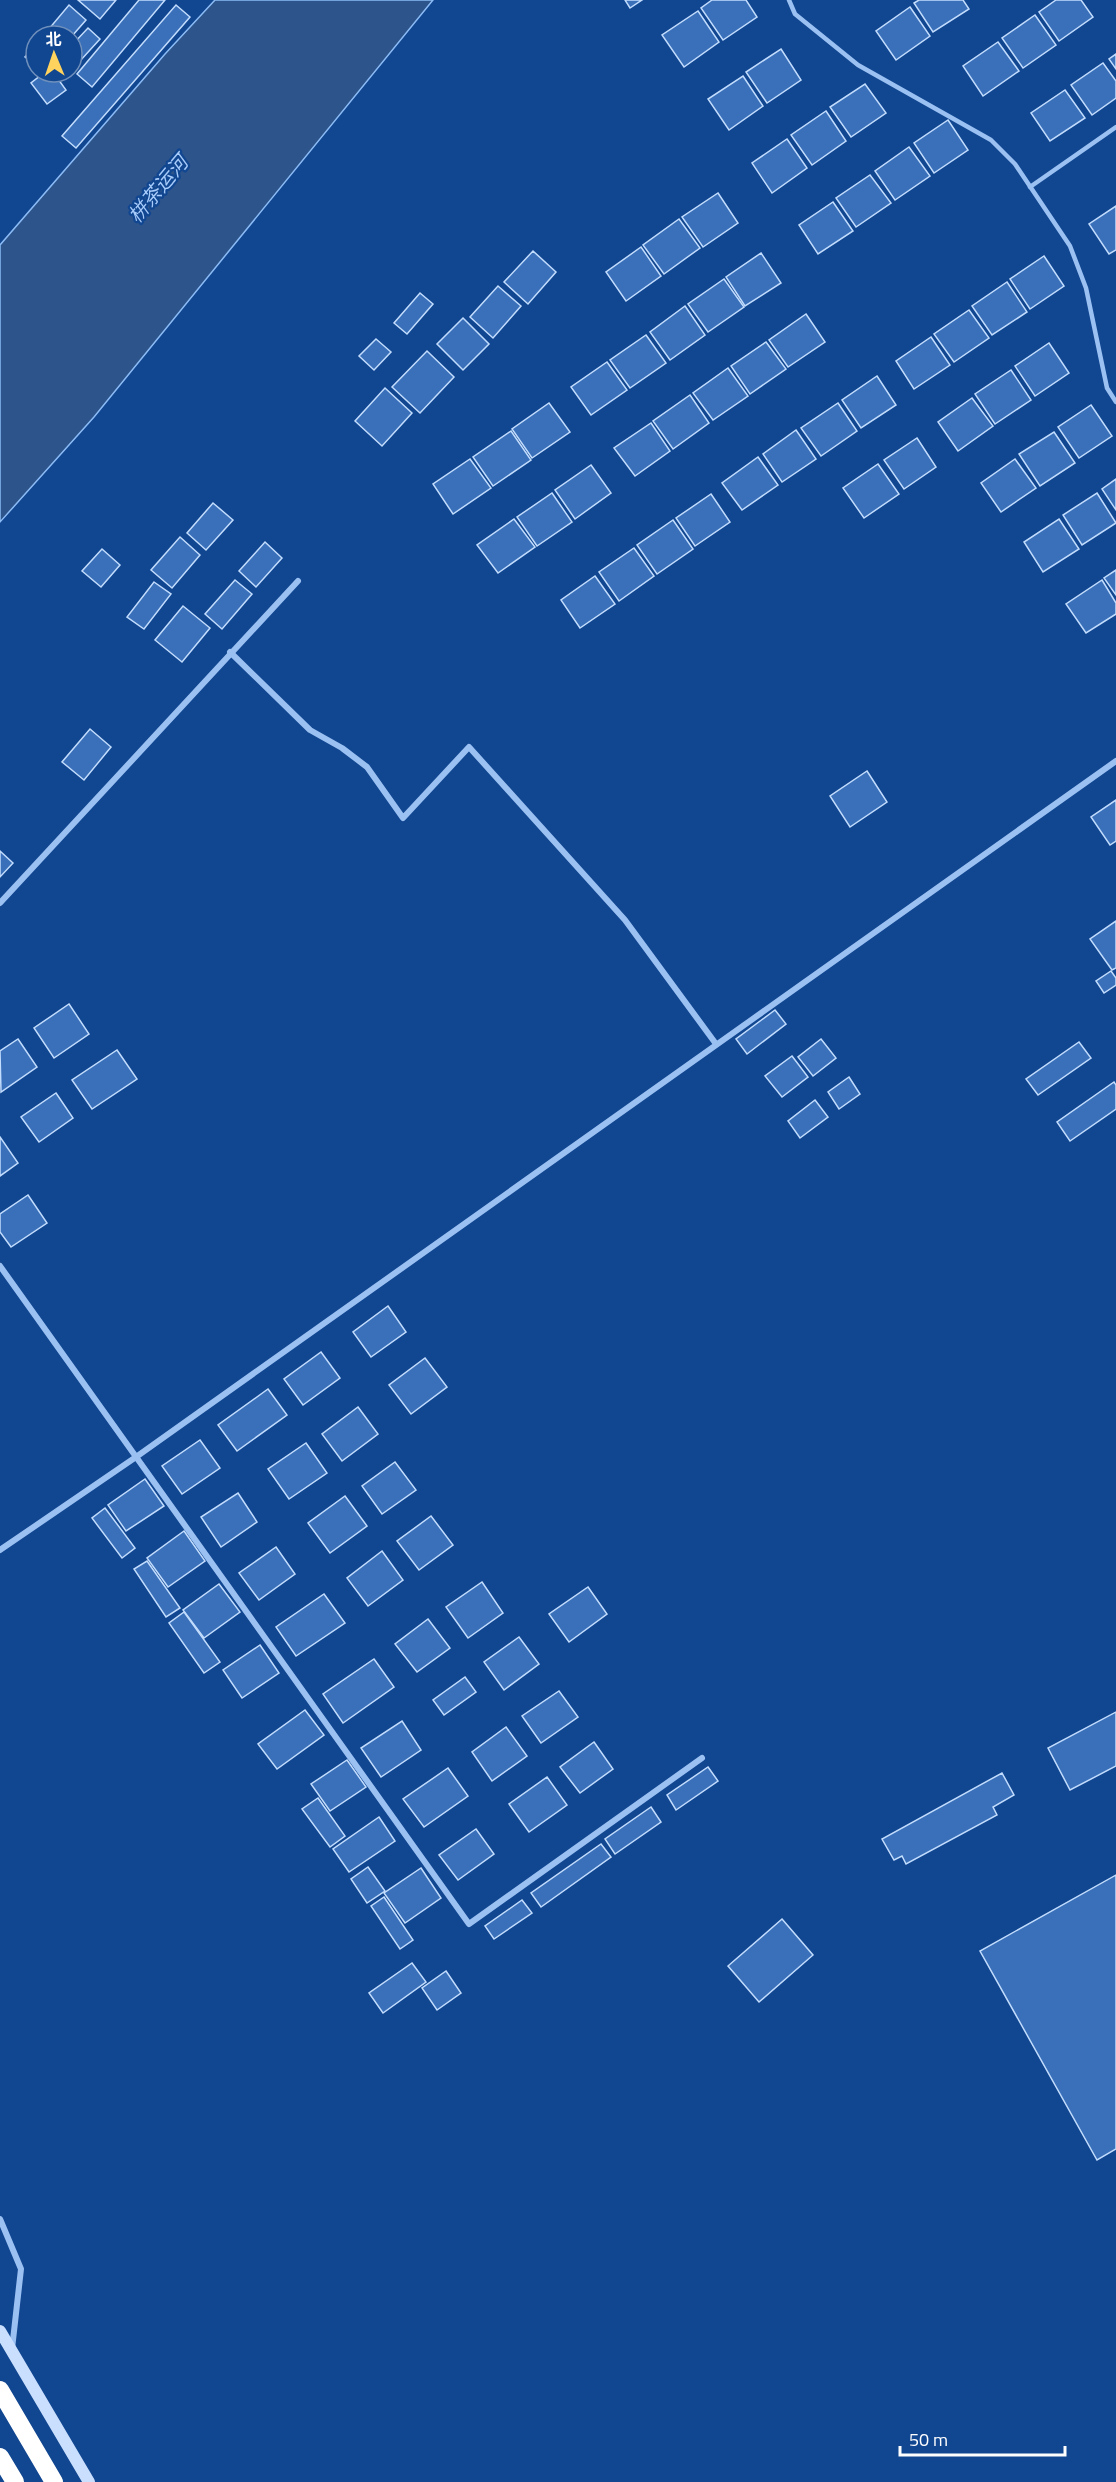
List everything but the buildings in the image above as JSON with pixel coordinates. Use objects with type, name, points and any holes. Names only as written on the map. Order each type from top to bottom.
[{"type":"highway","points":[[0,2390],[54,2482]]},
{"type":"highway","points":[[0,2457],[15,2482]]},
{"type":"street","points":[[0,903],[298,581]]},
{"type":"street","points":[[230,652],[310,730],[342,748],[367,767],[403,818],[469,747],[625,921],[716,1044]]},
{"type":"street","points":[[0,1550],[136,1457],[1116,761]]},
{"type":"street","points":[[0,1266],[469,1924],[702,1758]]},
{"type":"street","points":[[0,2219],[21,2269],[11,2351]]},
{"type":"street","points":[[0,2331],[89,2482]]},
{"type":"lane","points":[[789,0],[795,14],[858,65],[991,140],[1015,164],[1070,246],[1086,288],[1107,388],[1116,402]]},
{"type":"lane","points":[[1030,186],[1116,127]]},
{"type":"water","name":"栟茶运河","points":[[215,0],[433,0],[94,417],[0,522],[0,245],[165,54]]}]
